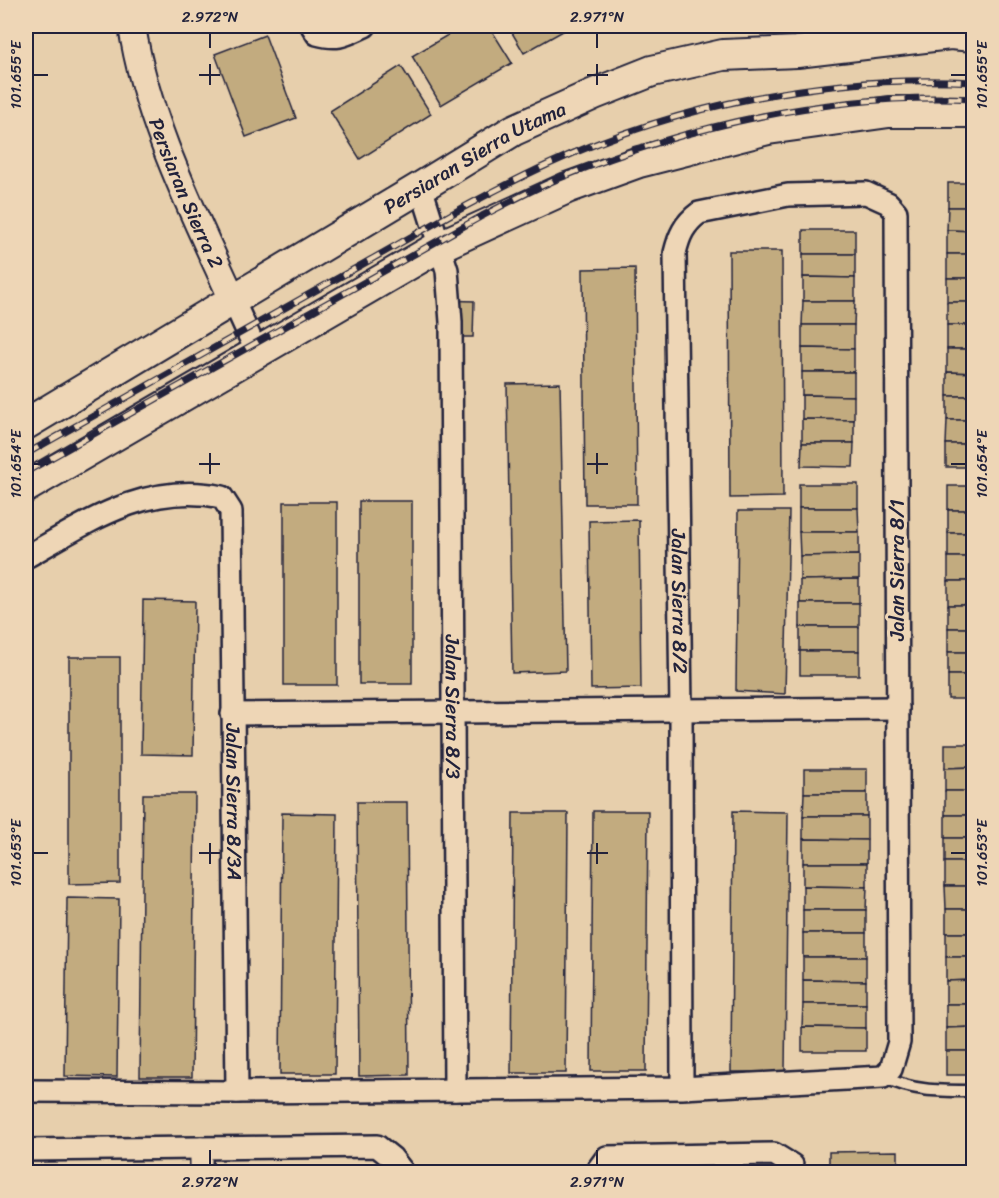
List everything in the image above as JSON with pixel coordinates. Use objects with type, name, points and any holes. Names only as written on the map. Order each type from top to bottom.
[{"type":"main road","name":"Persiaran Sierra Utama","points":[[26,424],[514,130],[594,94],[652,71],[723,55],[797,52],[950,34],[974,36]]},
{"type":"main road","points":[[26,487],[440,246],[567,188],[639,162],[768,129],[889,112],[974,112]]},
{"type":"street","name":"Persiaran Sierra 2","points":[[132,26],[134,44],[162,139],[257,353]]},
{"type":"street","points":[[312,26],[317,34],[330,38],[341,37],[365,26]]},
{"type":"street","name":"Jalan Sierra 8/3","points":[[421,187],[447,270],[451,322],[455,1090]]},
{"type":"street","name":"Jalan Sierra 8/1","points":[[788,195],[866,193],[878,196],[896,212],[899,1042],[891,1069],[883,1077]]},
{"type":"street","name":"Jalan Sierra 8/2","points":[[682,1088],[681,710],[675,253],[679,235],[689,220],[699,213],[788,195]]},
{"type":"street","name":"Jalan Sierra 8/3A","points":[[26,557],[107,512],[163,495],[204,494],[222,497],[231,511],[237,1092]]},
{"type":"street","points":[[232,714],[898,708]]},
{"type":"street","points":[[26,1091],[237,1092],[682,1088],[883,1077]]},
{"type":"street","points":[[26,1150],[377,1146],[392,1158],[403,1173]]},
{"type":"street","points":[[201,1148],[201,1173]]},
{"type":"street","points":[[596,1172],[607,1157],[774,1154],[792,1169]]},
{"type":"lane","points":[[883,1077],[902,1086],[927,1091],[974,1091]]},
{"type":"building","points":[[207,26],[237,26],[208,32]]},
{"type":"building","points":[[463,26],[489,26],[512,63],[441,105],[412,56]]},
{"type":"building","points":[[508,26],[572,26],[524,53]]},
{"type":"building","points":[[265,35],[296,118],[246,137],[215,54]]},
{"type":"building","points":[[401,66],[431,114],[360,159],[330,111]]},
{"type":"building","points":[[948,183],[974,183],[974,207],[948,207]]},
{"type":"building","points":[[948,207],[974,207],[974,231],[947,230]]},
{"type":"building","points":[[803,230],[855,230],[855,254],[803,254]]},
{"type":"building","points":[[947,230],[974,231],[974,254],[947,254]]},
{"type":"building","points":[[729,251],[782,251],[783,497],[730,498]]},
{"type":"building","points":[[803,254],[855,254],[855,278],[803,277]]},
{"type":"building","points":[[947,254],[974,254],[974,278],[947,278]]},
{"type":"building","points":[[635,268],[637,504],[585,504],[583,269]]},
{"type":"building","points":[[803,277],[855,278],[855,301],[803,301]]},
{"type":"building","points":[[947,278],[974,278],[974,302],[947,302]]},
{"type":"building","points":[[440,300],[474,301],[473,337],[440,337]]},
{"type":"building","points":[[803,301],[855,301],[854,325],[802,325]]},
{"type":"building","points":[[947,302],[974,302],[974,325],[947,325]]},
{"type":"building","points":[[802,325],[854,325],[854,349],[802,348]]},
{"type":"building","points":[[947,325],[974,325],[974,349],[947,349]]},
{"type":"building","points":[[802,348],[854,349],[854,372],[802,372]]},
{"type":"building","points":[[947,349],[974,349],[974,373],[947,372]]},
{"type":"building","points":[[802,372],[854,372],[854,396],[802,395]]},
{"type":"building","points":[[947,372],[974,373],[974,396],[947,396]]},
{"type":"building","points":[[560,383],[566,671],[512,673],[507,384]]},
{"type":"building","points":[[802,395],[854,396],[854,420],[802,419]]},
{"type":"building","points":[[947,396],[974,396],[974,420],[947,420]]},
{"type":"building","points":[[802,419],[854,420],[854,443],[802,443]]},
{"type":"building","points":[[947,420],[974,420],[974,444],[946,444]]},
{"type":"building","points":[[802,443],[854,443],[853,467],[801,466]]},
{"type":"building","points":[[946,444],[974,444],[974,467],[946,467]]},
{"type":"building","points":[[799,484],[858,484],[858,508],[799,508]]},
{"type":"building","points":[[948,486],[974,486],[974,510],[948,510]]},
{"type":"building","points":[[359,501],[412,501],[412,684],[359,684]]},
{"type":"building","points":[[284,502],[337,502],[337,685],[284,685]]},
{"type":"building","points":[[799,508],[858,508],[859,532],[799,532]]},
{"type":"building","points":[[948,510],[974,510],[974,533],[948,533]]},
{"type":"building","points":[[738,511],[789,511],[785,694],[736,691]]},
{"type":"building","points":[[639,520],[641,688],[591,689],[589,521]]},
{"type":"building","points":[[799,532],[859,532],[859,555],[800,556]]},
{"type":"building","points":[[948,533],[974,533],[974,557],[948,557]]},
{"type":"building","points":[[859,555],[859,579],[800,580],[800,556]]},
{"type":"building","points":[[948,557],[974,557],[974,581],[948,581]]},
{"type":"building","points":[[859,579],[859,603],[800,603],[800,580]]},
{"type":"building","points":[[948,581],[974,581],[974,605],[948,605]]},
{"type":"building","points":[[143,600],[195,601],[193,755],[141,754]]},
{"type":"building","points":[[800,603],[859,603],[859,627],[800,627]]},
{"type":"building","points":[[948,605],[974,605],[974,628],[948,628]]},
{"type":"building","points":[[800,627],[859,627],[859,651],[800,651]]},
{"type":"building","points":[[948,628],[974,628],[974,652],[948,652]]},
{"type":"building","points":[[800,651],[859,651],[859,675],[800,675]]},
{"type":"building","points":[[948,652],[974,652],[974,675],[948,675]]},
{"type":"building","points":[[69,657],[120,657],[120,883],[69,884]]},
{"type":"building","points":[[948,675],[974,675],[974,699],[948,699]]},
{"type":"building","points":[[945,744],[974,744],[974,767],[945,768]]},
{"type":"building","points":[[974,767],[974,791],[945,791],[945,768]]},
{"type":"building","points":[[804,769],[867,769],[867,793],[804,793]]},
{"type":"building","points":[[945,791],[974,791],[974,815],[945,815]]},
{"type":"building","points":[[804,793],[867,793],[867,816],[803,816]]},
{"type":"building","points":[[143,794],[195,794],[192,1077],[140,1077]]},
{"type":"building","points":[[357,802],[407,802],[409,1075],[359,1076]]},
{"type":"building","points":[[593,811],[648,811],[646,1071],[591,1071]]},
{"type":"building","points":[[733,811],[788,812],[785,1072],[731,1072]]},
{"type":"building","points":[[282,813],[337,814],[335,1074],[280,1074]]},
{"type":"building","points":[[513,813],[568,813],[566,1073],[511,1073]]},
{"type":"building","points":[[945,815],[974,815],[974,838],[945,838]]},
{"type":"building","points":[[803,816],[867,816],[867,840],[803,839]]},
{"type":"building","points":[[945,838],[974,838],[974,862],[945,862]]},
{"type":"building","points":[[803,839],[867,840],[867,863],[803,863]]},
{"type":"building","points":[[945,862],[974,862],[974,886],[945,886]]},
{"type":"building","points":[[803,863],[867,863],[867,887],[803,886]]},
{"type":"building","points":[[803,886],[867,887],[866,910],[803,910]]},
{"type":"building","points":[[945,886],[974,886],[974,909],[946,909]]},
{"type":"building","points":[[67,898],[119,899],[117,1077],[65,1076]]},
{"type":"building","points":[[946,909],[974,909],[974,933],[946,933]]},
{"type":"building","points":[[803,910],[866,910],[866,933],[803,933]]},
{"type":"building","points":[[803,933],[866,933],[866,957],[803,957]]},
{"type":"building","points":[[946,933],[974,933],[974,957],[946,957]]},
{"type":"building","points":[[803,957],[866,957],[866,981],[803,980]]},
{"type":"building","points":[[946,957],[974,957],[974,980],[946,981]]},
{"type":"building","points":[[803,980],[866,981],[866,1004],[803,1004]]},
{"type":"building","points":[[974,980],[974,1004],[946,1004],[946,981]]},
{"type":"building","points":[[803,1004],[866,1004],[866,1028],[802,1027]]},
{"type":"building","points":[[946,1004],[974,1004],[974,1027],[946,1028]]},
{"type":"building","points":[[802,1027],[866,1028],[866,1051],[802,1051]]},
{"type":"building","points":[[974,1027],[974,1051],[946,1051],[946,1028]]},
{"type":"building","points":[[946,1051],[974,1051],[974,1075],[946,1075]]},
{"type":"building","points":[[898,1151],[898,1172],[829,1172],[829,1152]]},
{"type":"railway","points":[[26,454],[465,206],[549,164],[599,143],[703,110],[811,89],[865,83],[974,82]]},
{"type":"railway","points":[[26,472],[482,216],[560,178],[659,142],[762,116],[868,101],[921,98],[974,99]]}]
